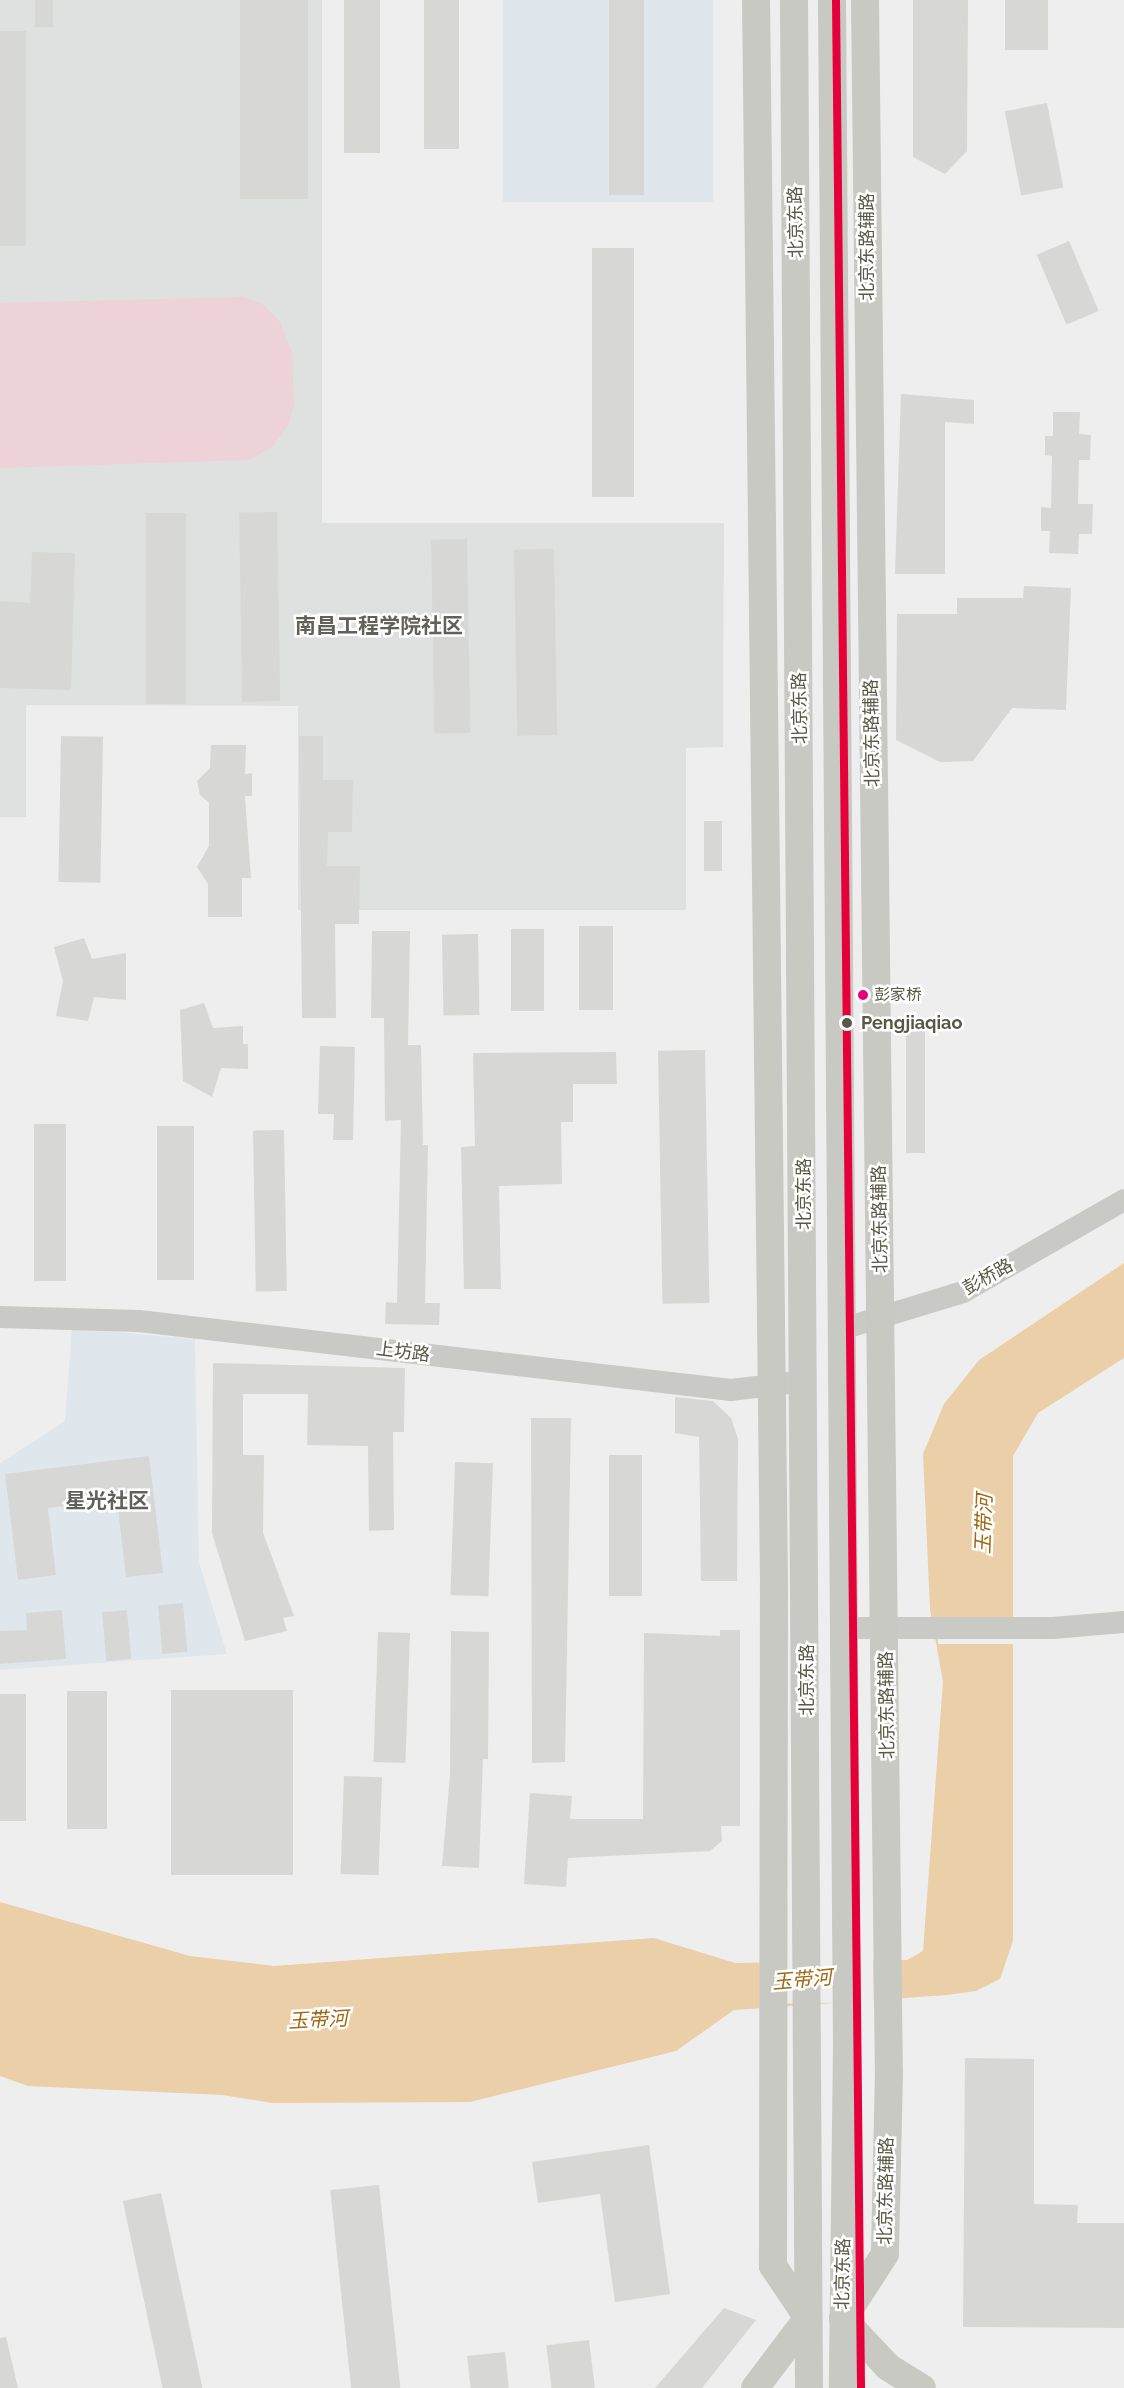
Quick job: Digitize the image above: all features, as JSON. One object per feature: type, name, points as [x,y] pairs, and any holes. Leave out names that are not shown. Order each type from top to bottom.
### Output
[{"type":"main road","points":[[755,2388],[808,2318],[773,2266],[770,2056],[772,1385],[756,0]]},
{"type":"main road","name":"北京东路","points":[[794,0],[805,1381],[809,2388]]},
{"type":"main road","name":"北京东路","points":[[832,0],[847,2044],[843,2388]]},
{"type":"main road","name":"北京东路辅路","points":[[843,2319],[885,2254],[891,1900],[865,0]]},
{"type":"main road","points":[[843,2319],[888,2367],[922,2388]]},
{"type":"street","name":"彭桥路","points":[[842,1329],[882,1321],[963,1292],[1124,1200]]},
{"type":"street","name":"上坊路","points":[[0,1317],[139,1321],[731,1390],[805,1381]]},
{"type":"street","points":[[844,1628],[886,1627],[935,1630],[1053,1628],[1124,1622]]},
{"type":"shaded area","points":[[0,0],[322,0],[322,523],[724,523],[723,747],[686,748],[686,910],[298,910],[298,706],[26,705],[26,817],[0,817]]},
{"type":"shaded area","points":[[503,0],[713,0],[713,202],[503,202]]},
{"type":"shaded area","points":[[244,297],[264,305],[280,322],[292,352],[294,406],[288,426],[272,447],[249,460],[0,468],[0,303]]},
{"type":"shaded area","points":[[72,1328],[195,1339],[199,1562],[227,1654],[0,1670],[0,1463],[65,1421]]},
{"type":"water","name":"玉带河","points":[[1124,1263],[1124,1358],[1038,1413],[1013,1456],[1013,1941],[1000,1979],[976,1991],[947,1995],[734,2010],[676,2051],[470,2102],[272,2103],[223,2095],[28,2086],[0,2076],[0,1902],[190,1956],[274,1966],[654,1938],[735,1963],[907,1960],[923,1951],[943,1682],[930,1609],[923,1454],[944,1404],[979,1360]]},
{"type":"pier","points":[[938,1617],[1016,1617],[1016,1644],[938,1644]]},
{"type":"pier","points":[[873,1958],[874,2002],[785,2004],[784,1960]]},
{"type":"building","points":[[35,0],[53,0],[53,27],[35,27]]},
{"type":"building","points":[[240,0],[308,0],[308,199],[240,199]]},
{"type":"building","points":[[344,0],[380,0],[380,153],[344,153]]},
{"type":"building","points":[[424,0],[459,0],[459,149],[424,149]]},
{"type":"building","points":[[609,0],[644,0],[644,195],[609,195]]},
{"type":"building","points":[[913,0],[968,0],[967,151],[945,174],[913,157]]},
{"type":"building","points":[[1005,0],[1048,0],[1048,50],[1005,50]]},
{"type":"building","points":[[0,31],[26,31],[26,246],[0,246]]},
{"type":"building","points":[[1047,103],[1063,187],[1021,196],[1005,111]]},
{"type":"building","points":[[1069,241],[1099,311],[1066,325],[1037,255]]},
{"type":"building","points":[[592,248],[634,248],[634,497],[592,497]]},
{"type":"building","points":[[901,394],[974,400],[974,424],[945,422],[945,574],[895,574]]},
{"type":"building","points":[[1053,412],[1080,412],[1079,434],[1091,435],[1090,460],[1079,460],[1078,504],[1093,504],[1092,534],[1079,534],[1078,554],[1049,553],[1050,531],[1041,531],[1041,507],[1051,508],[1052,456],[1045,455],[1045,436],[1053,436]]},
{"type":"building","points":[[277,512],[280,701],[242,702],[239,513]]},
{"type":"building","points":[[146,513],[186,513],[186,704],[146,704]]},
{"type":"building","points":[[467,539],[470,733],[434,734],[431,540]]},
{"type":"building","points":[[554,549],[557,735],[517,736],[514,550]]},
{"type":"building","points":[[32,552],[75,553],[71,690],[0,688],[0,601],[30,603]]},
{"type":"building","points":[[1024,586],[1071,588],[1066,710],[1012,708],[973,761],[940,762],[896,740],[897,614],[957,614],[957,598],[1023,598]]},
{"type":"building","points":[[61,736],[103,737],[100,883],[58,882]]},
{"type":"building","points":[[299,736],[323,736],[323,780],[353,780],[352,832],[328,832],[327,866],[360,866],[359,924],[335,924],[336,1018],[302,1018]]},
{"type":"building","points":[[211,745],[246,745],[245,774],[252,773],[252,796],[245,796],[251,878],[242,878],[242,917],[208,917],[208,884],[197,867],[209,846],[209,803],[200,795],[197,781],[210,768]]},
{"type":"building","points":[[704,821],[722,821],[722,871],[704,871]]},
{"type":"building","points":[[579,926],[613,926],[613,1010],[579,1010]]},
{"type":"building","points":[[511,929],[544,929],[544,1011],[511,1011]]},
{"type":"building","points":[[372,931],[410,931],[408,1045],[421,1045],[423,1145],[428,1145],[425,1303],[440,1303],[439,1325],[385,1324],[386,1302],[397,1303],[401,1120],[385,1121],[384,1018],[371,1018]]},
{"type":"building","points":[[478,934],[479,1015],[443,1016],[442,935]]},
{"type":"building","points":[[84,938],[92,959],[126,953],[126,1000],[94,997],[88,1021],[56,1016],[63,981],[54,947]]},
{"type":"building","points":[[204,1003],[213,1028],[243,1026],[243,1044],[248,1044],[248,1069],[221,1068],[212,1097],[183,1081],[180,1010]]},
{"type":"building","points":[[906,1028],[925,1028],[925,1153],[906,1153]]},
{"type":"building","points":[[320,1046],[355,1047],[353,1140],[333,1140],[334,1114],[318,1114]]},
{"type":"building","points":[[705,1050],[709,1303],[662,1304],[658,1051]]},
{"type":"building","points":[[616,1052],[617,1084],[573,1084],[573,1122],[561,1122],[562,1184],[499,1186],[501,1289],[464,1289],[461,1147],[475,1146],[473,1053]]},
{"type":"building","points":[[34,1124],[66,1124],[66,1281],[34,1281]]},
{"type":"building","points":[[157,1126],[194,1126],[194,1280],[157,1280]]},
{"type":"building","points":[[284,1130],[287,1291],[256,1292],[253,1131]]},
{"type":"building","points":[[213,1363],[405,1368],[404,1432],[393,1432],[394,1530],[369,1531],[368,1446],[307,1445],[308,1394],[243,1394],[243,1455],[264,1455],[263,1533],[294,1616],[283,1618],[287,1631],[245,1641],[212,1533]]},
{"type":"building","points":[[675,1397],[713,1401],[731,1418],[738,1439],[737,1581],[701,1581],[699,1437],[675,1433]]},
{"type":"building","points":[[531,1418],[571,1418],[565,1762],[532,1763]]},
{"type":"building","points":[[609,1455],[642,1455],[642,1596],[609,1596]]},
{"type":"building","points":[[149,1456],[163,1573],[126,1577],[117,1500],[48,1508],[56,1575],[18,1580],[5,1474]]},
{"type":"building","points":[[455,1462],[493,1463],[488,1596],[450,1595]]},
{"type":"building","points":[[183,1603],[187,1652],[162,1654],[158,1605]]},
{"type":"building","points":[[62,1610],[66,1659],[0,1664],[0,1631],[27,1630],[26,1613]]},
{"type":"building","points":[[127,1610],[131,1659],[106,1661],[102,1612]]},
{"type":"building","points":[[720,1630],[740,1630],[740,1826],[721,1826],[722,1841],[710,1851],[568,1858],[566,1887],[524,1884],[530,1793],[572,1796],[570,1819],[643,1819],[644,1633],[720,1636]]},
{"type":"building","points":[[451,1631],[489,1632],[488,1759],[483,1759],[479,1868],[442,1866],[450,1775]]},
{"type":"building","points":[[378,1632],[410,1633],[405,1763],[373,1762]]},
{"type":"building","points":[[171,1690],[293,1690],[293,1875],[171,1875]]},
{"type":"building","points":[[67,1691],[107,1691],[107,1829],[67,1829]]},
{"type":"building","points":[[0,1694],[26,1694],[26,1821],[0,1821]]},
{"type":"building","points":[[344,1776],[382,1777],[379,1875],[341,1874]]},
{"type":"building","points":[[965,2058],[1034,2059],[1034,2204],[1078,2205],[1077,2223],[1124,2223],[1124,2328],[963,2327]]},
{"type":"building","points":[[649,2145],[670,2294],[615,2302],[600,2194],[538,2203],[532,2162]]},
{"type":"building","points":[[379,2185],[400,2388],[351,2388],[330,2190]]},
{"type":"building","points":[[161,2193],[202,2388],[163,2388],[123,2201]]},
{"type":"building","points":[[724,2308],[756,2320],[702,2388],[655,2388]]},
{"type":"building","points":[[6,2337],[18,2388],[0,2388],[0,2338]]},
{"type":"building","points":[[589,2340],[595,2388],[552,2388],[546,2345]]},
{"type":"building","points":[[505,2352],[509,2388],[471,2388],[467,2356]]},
{"type":"transit line","points":[[836,0],[861,2388]]},
{"type":"place","name":"彭家桥","points":[[863,995]]},
{"type":"place","name":"Pengjiaqiao","points":[[847,1023]]},
{"type":"district","name":"南昌工程学院社区","points":[[379,626]]},
{"type":"district","name":"星光社区","points":[[107,1501]]}]
